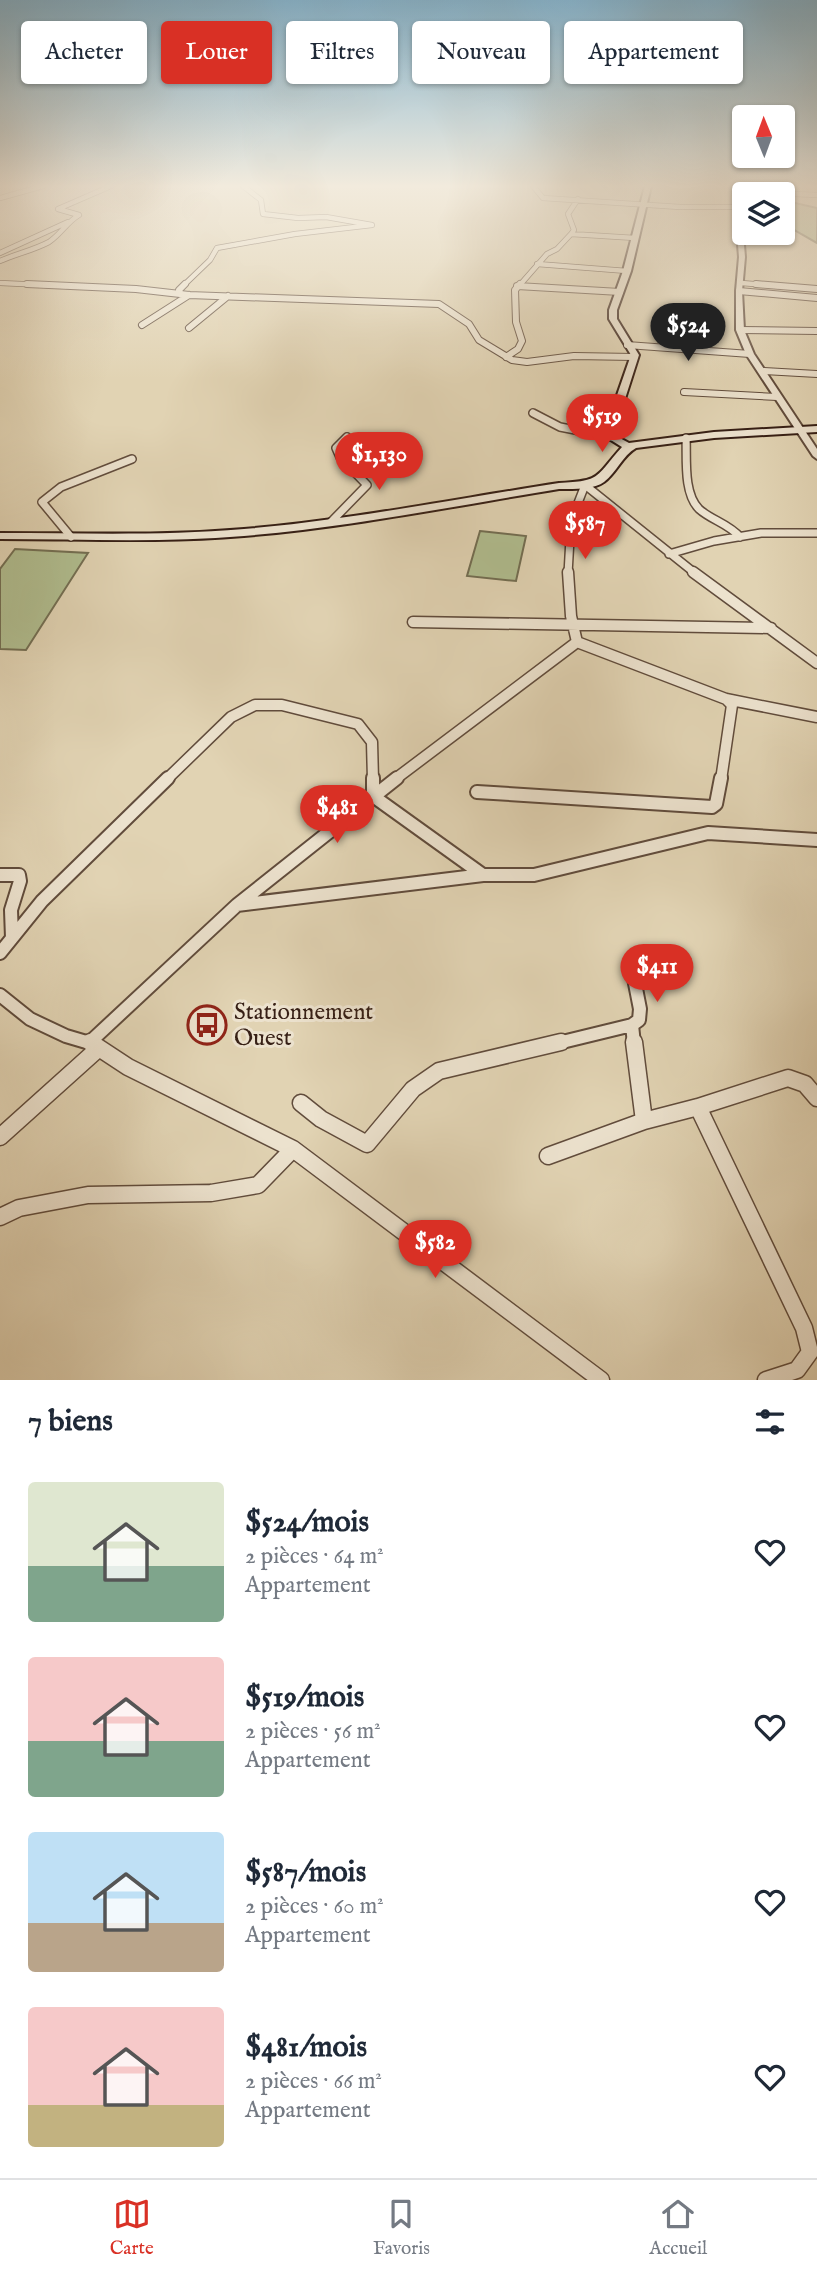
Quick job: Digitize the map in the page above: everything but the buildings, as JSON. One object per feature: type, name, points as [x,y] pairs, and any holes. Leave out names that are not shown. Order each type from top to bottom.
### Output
[{"type":"main road","points":[[632,250],[612,310],[613,319],[634,357],[612,424],[611,438],[629,447],[686,438],[817,429]]},
{"type":"main road","points":[[0,536],[232,533],[331,522],[534,490],[585,485],[600,480],[629,447]]},
{"type":"street","points":[[0,261],[28,250]]},
{"type":"street","points":[[180,293],[179,290],[210,260],[216,250]]},
{"type":"street","points":[[506,357],[518,349],[522,341],[516,322],[517,286],[552,250]]},
{"type":"street","points":[[741,250],[740,330],[750,354],[764,371],[817,456]]},
{"type":"street","points":[[0,254],[10,257]]},
{"type":"street","points":[[537,264],[626,271]]},
{"type":"street","points":[[0,283],[190,295],[439,304],[469,324],[479,340],[506,357],[527,362],[574,356],[634,357]]},
{"type":"street","points":[[517,286],[620,292]]},
{"type":"street","points":[[740,287],[817,289]]},
{"type":"street","points":[[740,287],[817,298]]},
{"type":"street","points":[[142,325],[190,295]]},
{"type":"street","points":[[189,328],[228,296]]},
{"type":"street","points":[[740,330],[817,331]]},
{"type":"street","points":[[627,345],[750,354]]},
{"type":"street","points":[[764,371],[817,374]]},
{"type":"street","points":[[684,392],[778,397]]},
{"type":"street","points":[[533,414],[545,422],[611,438]]},
{"type":"street","points":[[331,522],[367,485],[340,457],[336,448],[340,441],[347,437]]},
{"type":"street","points":[[686,438],[689,486],[694,503],[740,537]]},
{"type":"street","points":[[71,537],[42,502],[61,487],[114,469],[132,458]]},
{"type":"street","points":[[585,485],[669,554],[817,663]]},
{"type":"street","points":[[585,485],[584,495],[571,519],[571,626],[577,642],[726,699],[817,717]]},
{"type":"street","points":[[669,554],[714,541],[761,533],[817,533]]},
{"type":"street","points":[[413,622],[771,628]]},
{"type":"street","points":[[0,1137],[237,905],[373,796],[577,642]]},
{"type":"street","points":[[477,792],[712,807],[716,804],[729,745],[732,705],[726,699]]},
{"type":"street","points":[[0,953],[42,901],[232,717],[255,705],[282,705],[358,724],[372,741],[373,796]]},
{"type":"street","points":[[373,796],[483,875]]},
{"type":"street","points":[[237,905],[483,875],[534,875],[708,833],[817,839]]},
{"type":"street","points":[[0,875],[19,875],[11,910],[12,938]]},
{"type":"street","points":[[301,1102],[321,1119],[368,1144],[413,1089],[439,1071],[632,1025],[639,1020],[640,1009],[632,968]]},
{"type":"street","points":[[0,995],[30,1019],[66,1037],[94,1045],[128,1067],[293,1149],[397,1230],[533,1327],[601,1380]]},
{"type":"street","points":[[632,1025],[644,1121]]},
{"type":"street","points":[[548,1156],[644,1121],[788,1078],[800,1079],[817,1098]]},
{"type":"street","points":[[698,1107],[804,1328],[810,1352],[797,1370],[766,1380]]},
{"type":"street","points":[[0,1217],[19,1208],[88,1195],[211,1193],[258,1185],[293,1149]]},
{"type":"green space","points":[[480,531],[526,536],[516,581],[467,576]]},
{"type":"green space","points":[[15,549],[88,553],[26,650],[0,649],[0,569]]},
{"type":"place","name":"Stationnement Ouest","points":[[207,1025]]}]
